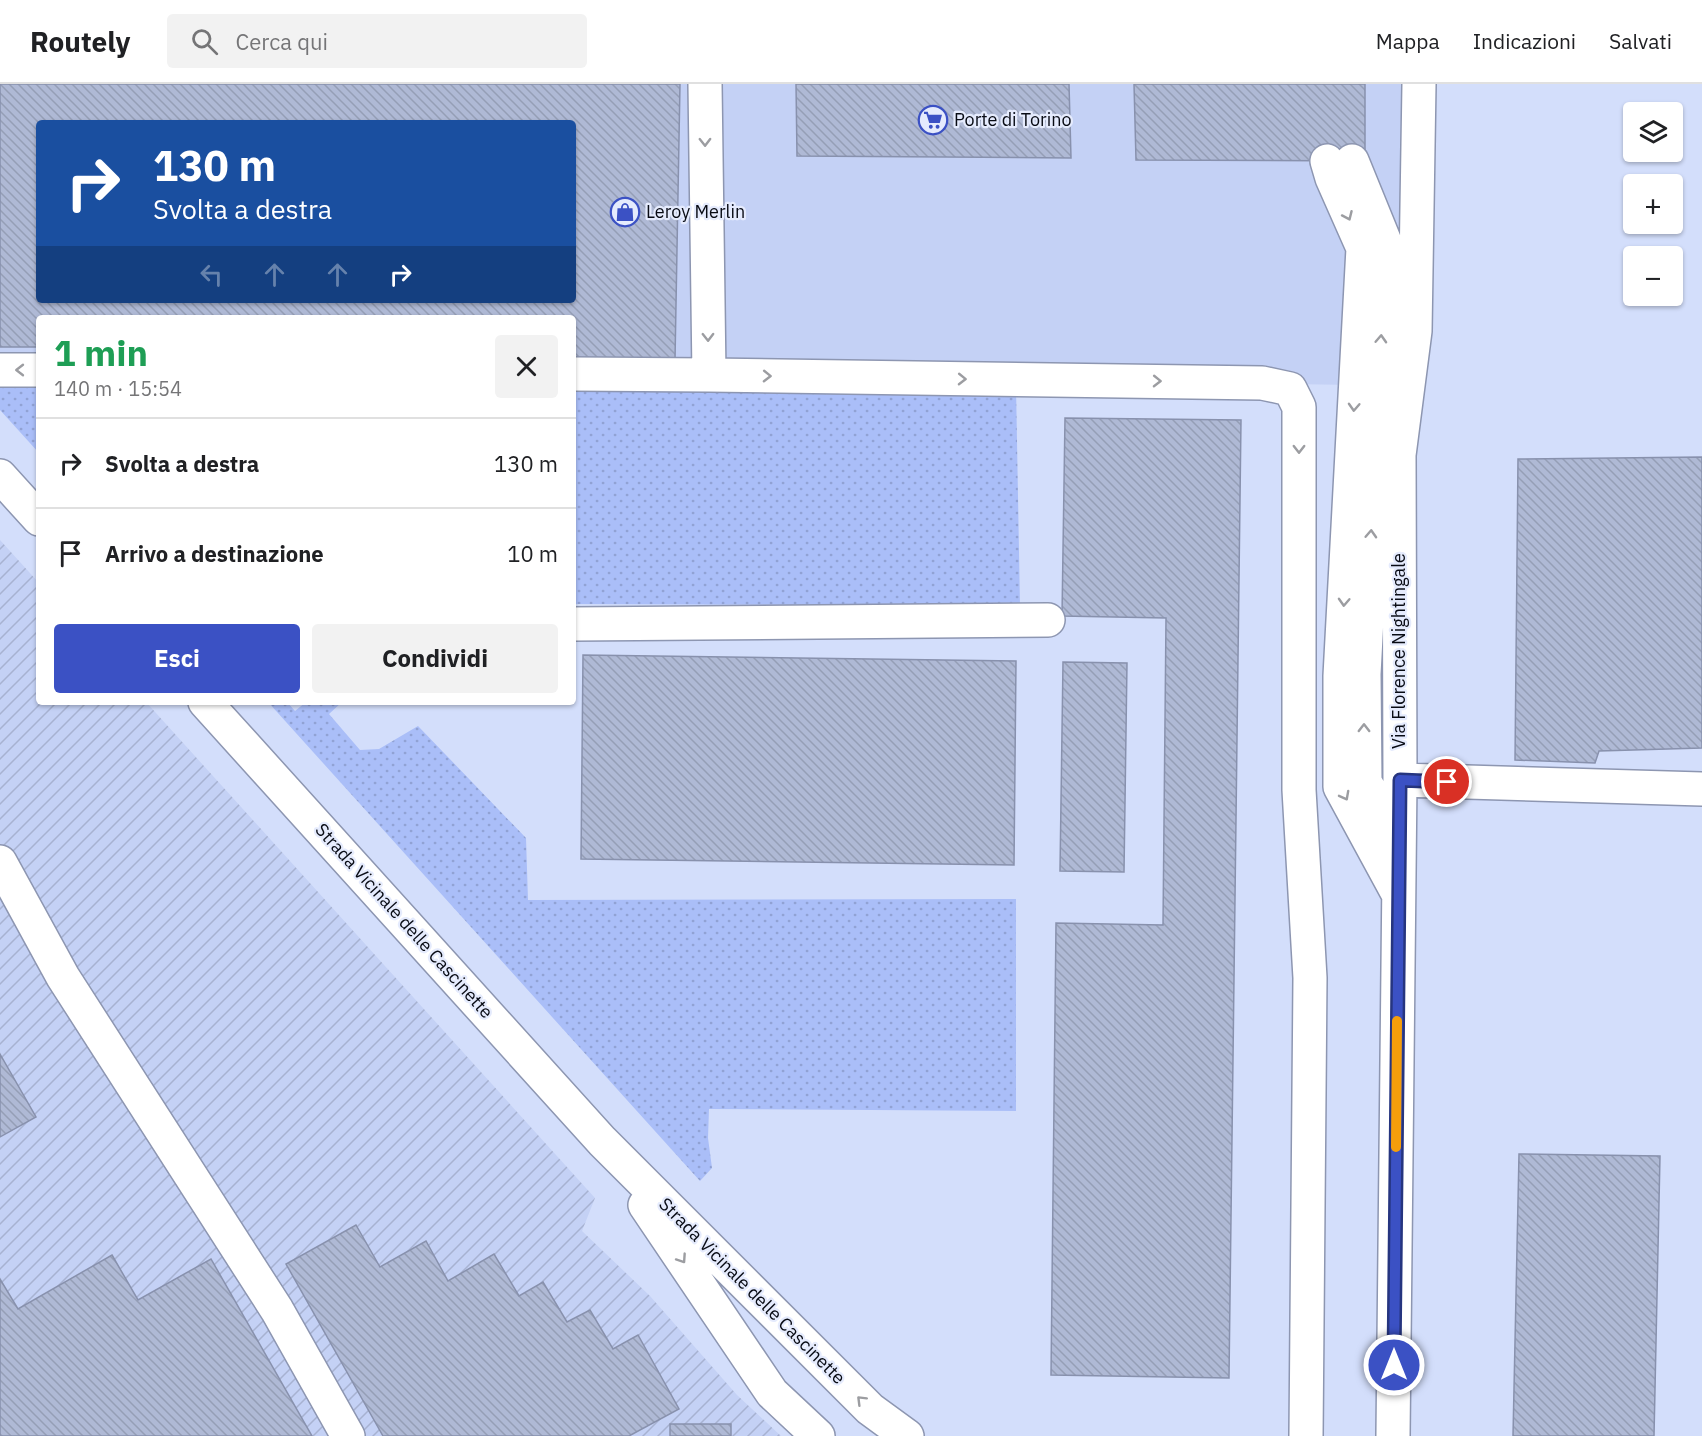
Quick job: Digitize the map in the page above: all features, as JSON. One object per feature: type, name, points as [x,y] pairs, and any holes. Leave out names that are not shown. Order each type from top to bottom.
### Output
[{"type":"street","points":[[705,84],[709,375]]},
{"type":"street","name":"Via Florence Nightingale","points":[[1393,1436],[1400,780],[1399,455],[1415,331],[1419,84]]},
{"type":"street","points":[[1398,894],[1340,787],[1340,676],[1363,248],[1332,178],[1340,161],[1387,247],[1364,674],[1365,782],[1399,841]]},
{"type":"street","points":[[0,370],[36,370]]},
{"type":"street","points":[[576,374],[1262,383],[1290,389],[1299,406],[1299,790],[1310,978],[1306,1436]]},
{"type":"street","points":[[0,476],[36,516]]},
{"type":"street","points":[[576,624],[1048,620]]},
{"type":"street","name":"Strada Vicinale delle Cascinette","points":[[208,705],[602,1141],[870,1409],[907,1436]]},
{"type":"street","points":[[1400,780],[1702,789]]},
{"type":"street","points":[[0,862],[63,977],[277,1310],[348,1436]]},
{"type":"street","name":"Strada Vicinale delle Cascinette","points":[[602,1141],[772,1393],[818,1436]]},
{"type":"shaded area","points":[[0,84],[1419,84],[1415,331],[1355,385],[709,375],[576,319],[576,315],[36,315],[36,370],[0,369]]},
{"type":"shaded area","points":[[0,375],[36,376],[36,450],[0,410]]},
{"type":"shaded area","points":[[576,381],[1016,386],[1020,606],[576,604]]},
{"type":"shaded area","points":[[0,540],[36,580],[36,705],[149,705],[595,1198],[582,1231],[650,1296],[737,1395],[781,1436],[0,1436]]},
{"type":"shaded area","points":[[271,705],[290,705],[295,711],[302,705],[339,705],[329,714],[360,750],[379,749],[418,726],[526,838],[528,900],[1016,899],[1016,1111],[709,1109],[708,1138],[712,1168],[700,1181]]},
{"type":"building","name":"Leroy Merlin","points":[[0,84],[680,84],[675,360],[576,358],[576,315],[36,315],[36,347],[0,347]]},
{"type":"building","name":"Porte di Torino","points":[[796,84],[1069,84],[1071,158],[797,156]]},
{"type":"building","points":[[1134,84],[1365,84],[1365,161],[1136,160]]},
{"type":"building","points":[[1065,418],[1241,420],[1229,1378],[1051,1375],[1056,923],[1163,925],[1166,618],[1062,616]]},
{"type":"building","points":[[1702,457],[1702,748],[1599,751],[1595,763],[1515,760],[1518,459]]},
{"type":"building","points":[[583,655],[1016,661],[1014,865],[581,859]]},
{"type":"building","points":[[1063,662],[1127,663],[1124,872],[1060,871]]},
{"type":"building","points":[[0,1054],[36,1117],[0,1137]]},
{"type":"building","points":[[1519,1154],[1660,1156],[1654,1436],[1513,1436]]},
{"type":"building","points":[[356,1225],[380,1267],[426,1241],[448,1281],[494,1254],[519,1296],[543,1282],[567,1322],[590,1310],[613,1349],[638,1335],[679,1409],[629,1436],[383,1436],[286,1264]]},
{"type":"building","points":[[112,1255],[138,1300],[211,1259],[312,1436],[0,1436],[0,1279],[18,1309]]},
{"type":"building","points":[[670,1424],[731,1424],[731,1436],[670,1436]]},
{"type":"slow traffic","points":[[1396,1147],[1397,1021]]},
{"type":"place","name":"Porte di Torino","points":[[933,120]]},
{"type":"place","name":"Leroy Merlin","points":[[625,212]]},
{"type":"route","points":[[1394,1365],[1400,780],[1447,782]]}]
